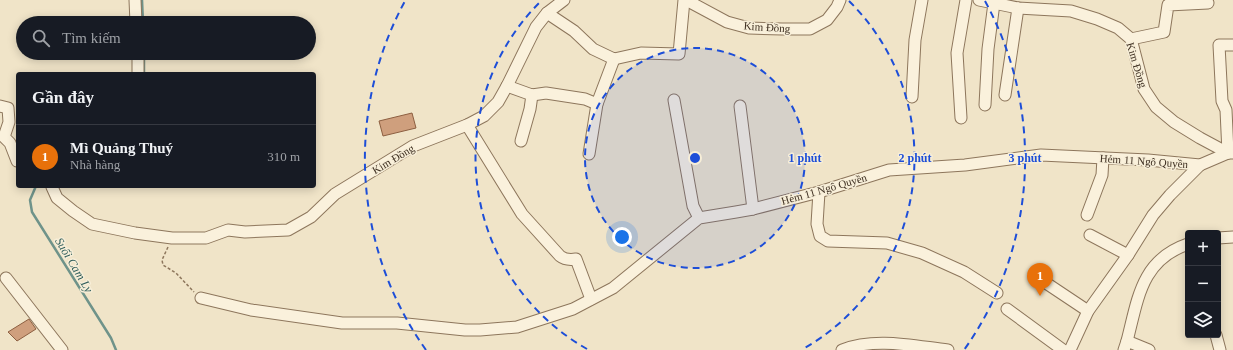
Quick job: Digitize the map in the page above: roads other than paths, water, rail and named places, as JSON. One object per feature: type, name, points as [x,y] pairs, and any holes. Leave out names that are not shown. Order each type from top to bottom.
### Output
[{"type":"street","points":[[135,0],[136,16]]},
{"type":"street","name":"Kim Đồng","points":[[52,188],[57,198],[92,224],[135,233],[172,238],[206,238],[228,230],[245,232],[288,230],[312,217],[335,194],[413,146],[467,125],[484,116],[498,102],[536,28],[547,13],[564,0]]},
{"type":"street","points":[[547,13],[574,31],[593,49],[614,59],[641,53],[679,54],[685,0]]},
{"type":"street","name":"Kim Đồng","points":[[685,0],[727,22],[749,28],[782,29],[810,29],[827,20],[837,7],[840,0]]},
{"type":"street","points":[[912,97],[914,40],[922,0]]},
{"type":"street","points":[[961,118],[957,53],[966,0]]},
{"type":"street","name":"Kim Đồng","points":[[979,0],[1018,8],[1071,11],[1097,19],[1118,28],[1131,39],[1144,89],[1156,107],[1174,122],[1200,138],[1231,153]]},
{"type":"street","points":[[1131,39],[1164,32],[1168,5],[1208,2]]},
{"type":"street","points":[[985,105],[988,49],[994,3]]},
{"type":"street","points":[[1005,95],[1018,8]]},
{"type":"street","points":[[1231,153],[1226,110],[1222,101],[1219,45],[1233,45]]},
{"type":"street","points":[[589,154],[597,104],[614,59]]},
{"type":"street","points":[[138,60],[138,72]]},
{"type":"street","points":[[507,86],[532,95],[546,93],[585,98],[597,104]]},
{"type":"street","points":[[521,140],[530,109],[532,95]]},
{"type":"street","points":[[674,100],[693,206],[699,218]]},
{"type":"street","points":[[0,106],[8,108],[9,122],[4,137],[10,143],[16,159]]},
{"type":"street","points":[[740,106],[752,208]]},
{"type":"street","points":[[467,125],[522,214],[563,259],[576,259],[591,299]]},
{"type":"street","name":"Hẻm 11 Ngô Quyền","points":[[1070,350],[1088,311],[1128,255],[1153,215],[1170,195],[1200,165],[1231,153]]},
{"type":"street","name":"Hẻm 11 Ngô Quyền","points":[[201,298],[251,310],[342,323],[397,323],[440,328],[480,330],[517,327],[573,309],[613,288],[699,218],[736,212],[819,192],[889,170],[965,165],[1041,155],[1148,160],[1200,165]]},
{"type":"street","points":[[1087,214],[1102,175],[1103,158]]},
{"type":"street","points":[[819,192],[817,224],[820,236],[828,241],[887,243],[922,252],[964,272],[997,293]]},
{"type":"street","points":[[1090,235],[1128,255]]},
{"type":"street","points":[[1221,238],[1233,237]]},
{"type":"street","points":[[1148,350],[1125,346],[1144,281],[1152,268],[1165,256],[1185,245]]},
{"type":"street","points":[[6,278],[62,350]]},
{"type":"street","points":[[1043,281],[1088,311]]},
{"type":"street","points":[[1007,309],[1063,350]]},
{"type":"street","points":[[1217,338],[1220,350]]},
{"type":"street","points":[[842,350],[853,346],[878,343],[948,350]]},
{"type":"waterway","name":"Suối Cam Ly","points":[[142,0],[143,16]]},
{"type":"waterway","name":"Suối Cam Ly","points":[[144,60],[144,72]]},
{"type":"waterway","name":"Suối Cam Ly","points":[[35,188],[30,200],[32,212],[111,338],[116,350]]},
{"type":"place","name":"Mì Quảng Thuý","points":[[1040,296]]}]
